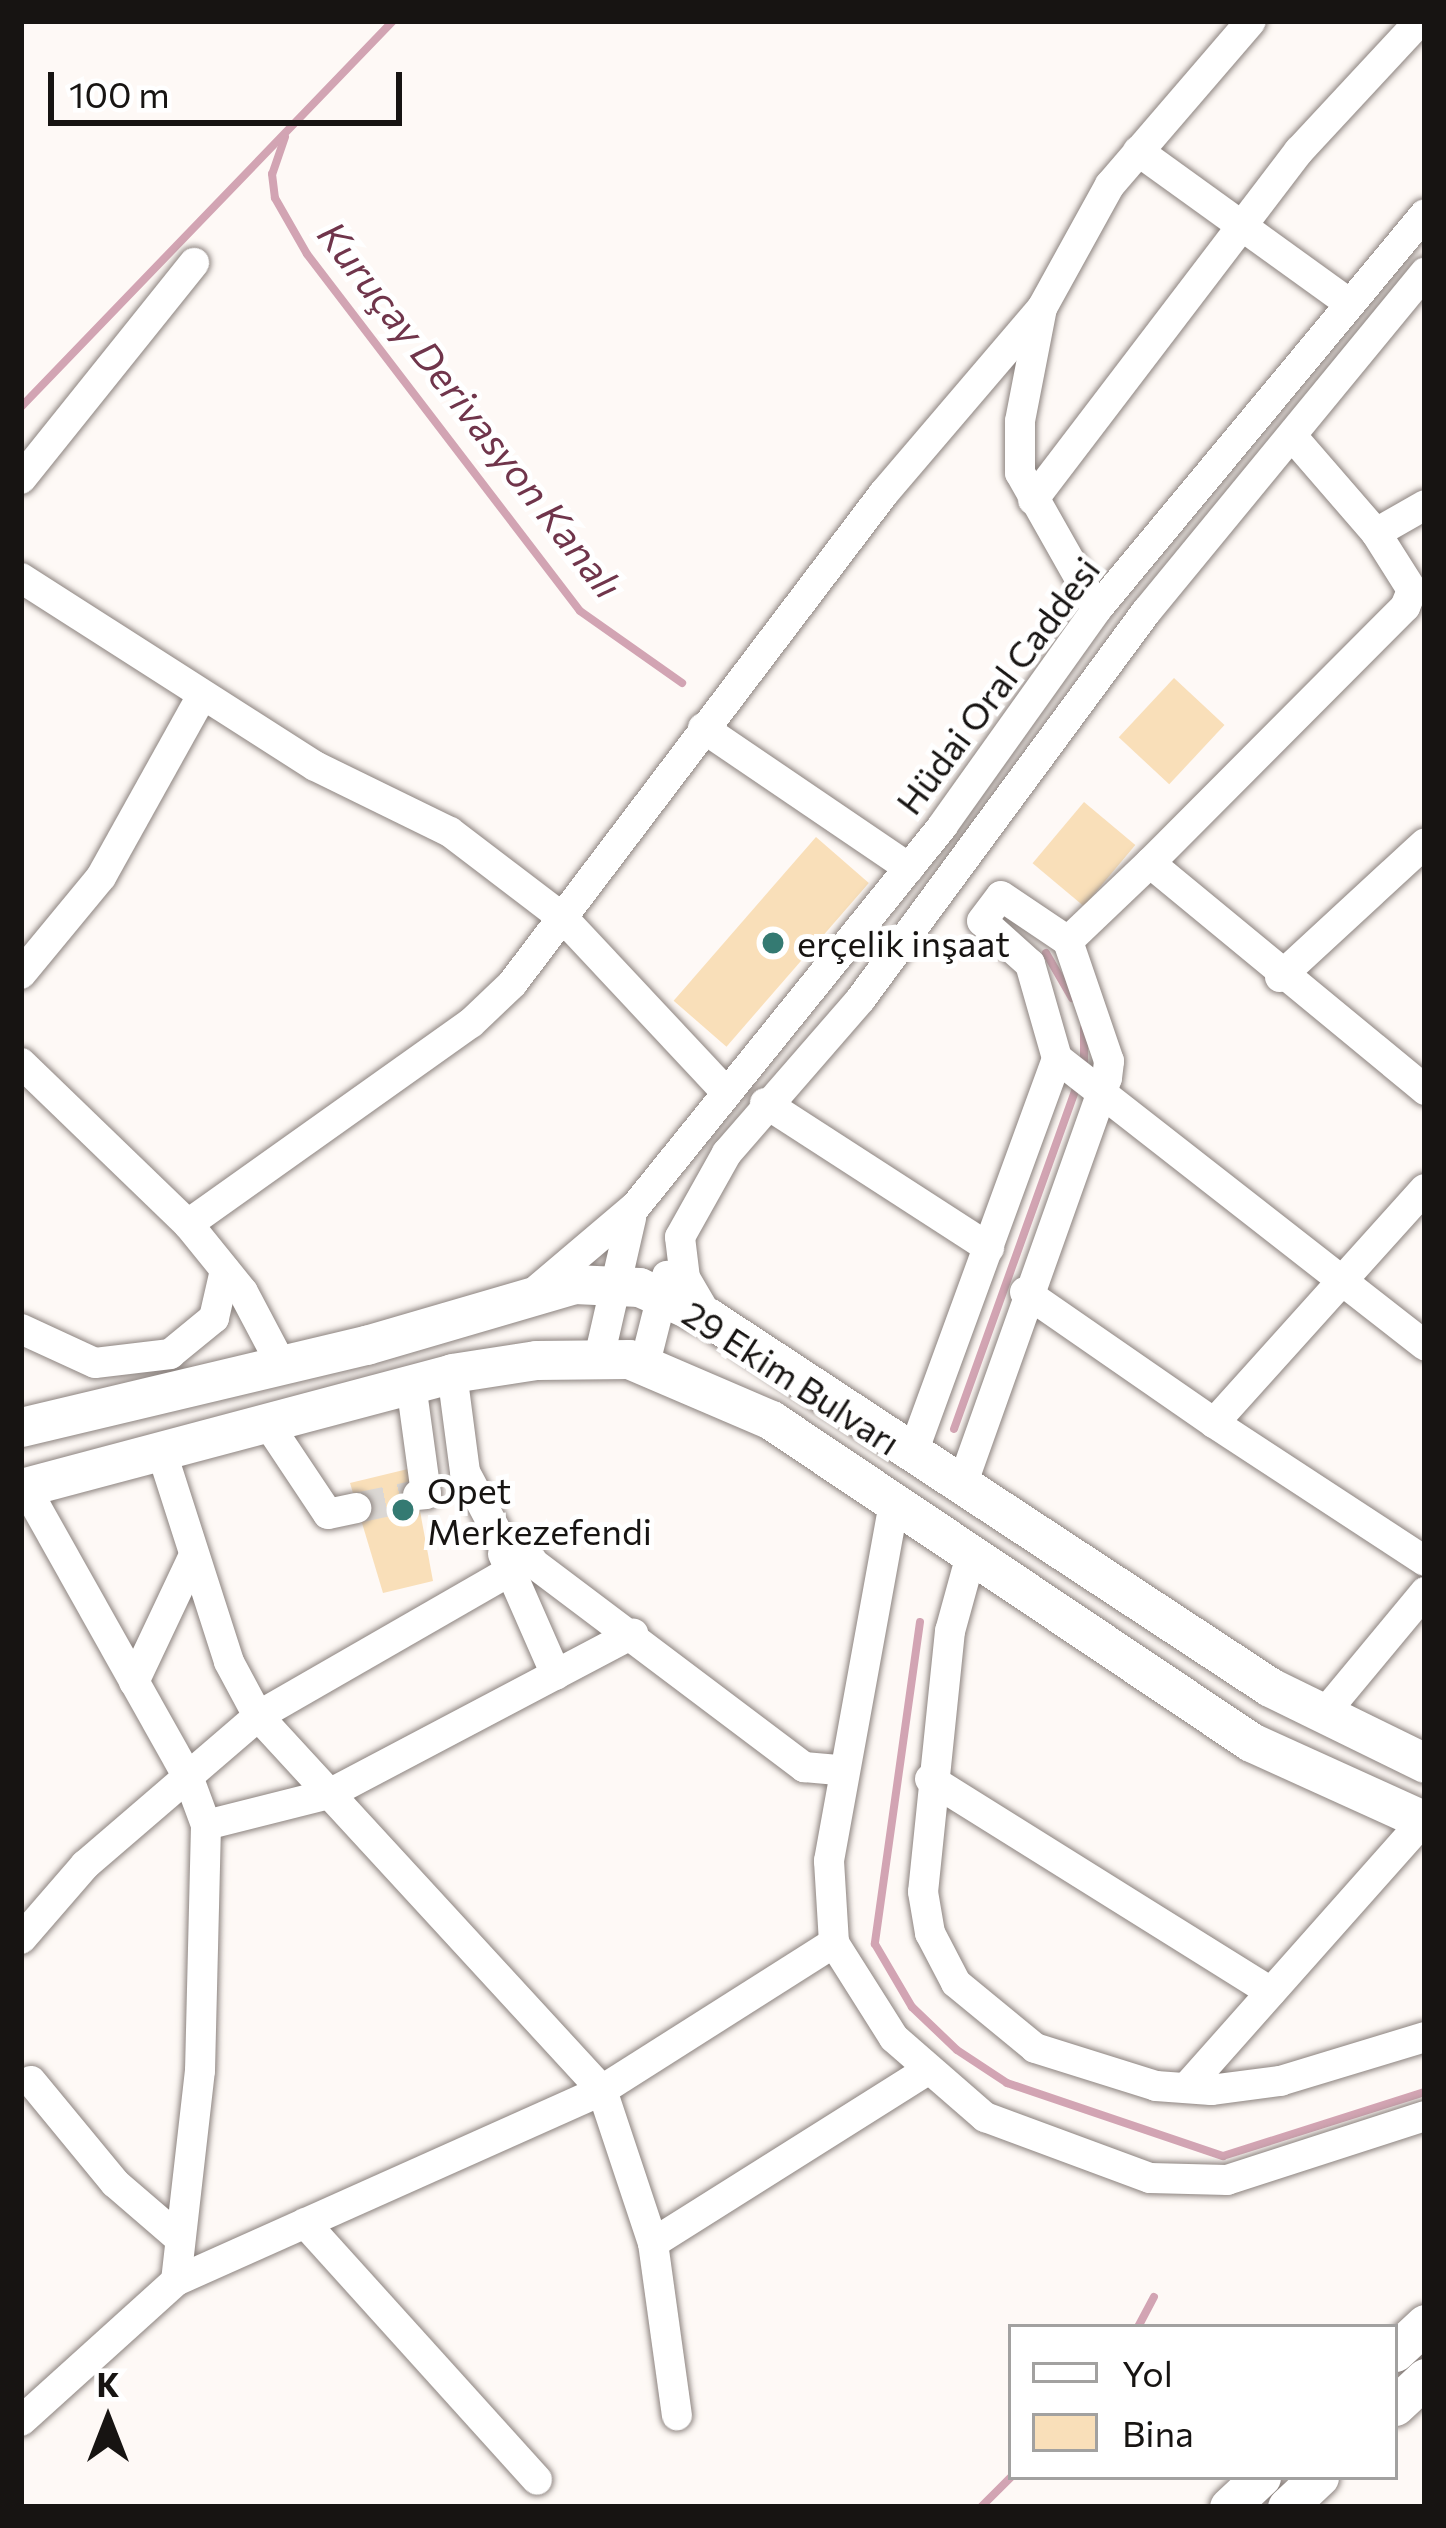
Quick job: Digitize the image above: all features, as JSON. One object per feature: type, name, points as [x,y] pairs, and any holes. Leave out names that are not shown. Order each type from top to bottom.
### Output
[{"type":"main road","name":"29 Ekim Bulvarı","points":[[21,1426],[282,1366],[528,1296],[612,1283],[661,1295],[709,1318],[912,1455],[1322,1715],[1425,1763]]},
{"type":"main road","name":"29 Ekim Bulvarı","points":[[23,1488],[452,1372],[598,1358],[645,1363],[771,1420],[1251,1742],[1424,1821]]},
{"type":"main road","points":[[1398,2349],[1425,2324]]},
{"type":"main road","points":[[1229,2507],[1258,2480]]},
{"type":"main road","points":[[1287,2507],[1316,2480]]},
{"type":"street","points":[[188,1224],[471,1023],[564,920],[703,728],[884,494],[1042,308],[1110,185],[1251,21]]},
{"type":"street","points":[[1033,500],[1241,224],[1420,21]]},
{"type":"street","points":[[1138,152],[1349,303]]},
{"type":"street","name":"Hüdai Oral Caddesi","points":[[636,1207],[724,1090],[909,868],[1097,609],[1425,214]]},
{"type":"street","points":[[21,479],[194,263]]},
{"type":"street","name":"Hüdai Oral Caddesi","points":[[645,1363],[661,1295],[684,1229],[765,1103],[860,1000],[1133,630],[1425,272]]},
{"type":"street","points":[[1042,308],[1020,421],[1020,472],[1097,609]]},
{"type":"street","points":[[1068,941],[1419,595],[1376,533],[1292,436]]},
{"type":"street","points":[[1376,533],[1425,505]]},
{"type":"street","points":[[21,578],[201,697],[449,832],[564,920],[724,1090]]},
{"type":"street","points":[[21,974],[101,877],[201,697]]},
{"type":"street","points":[[703,728],[909,868]]},
{"type":"street","points":[[1280,977],[1421,854]]},
{"type":"street","points":[[1150,863],[1280,977],[1425,1090]]},
{"type":"street","points":[[962,1485],[1025,1292],[1099,1088],[1109,1061],[1068,941],[1001,896],[982,921],[1030,964],[1062,1062],[1099,1088],[1425,1345]]},
{"type":"street","points":[[912,1455],[1062,1062]]},
{"type":"street","points":[[21,1064],[188,1224],[225,1270],[282,1366]]},
{"type":"street","points":[[765,1103],[989,1249]]},
{"type":"street","points":[[1214,1423],[1337,1277],[1425,1189]]},
{"type":"street","points":[[598,1358],[612,1283],[636,1207]]},
{"type":"street","points":[[528,1296],[636,1207]]},
{"type":"street","points":[[684,1229],[685,1278],[709,1318]]},
{"type":"street","points":[[21,1329],[95,1363],[170,1354],[214,1318],[225,1270]]},
{"type":"street","points":[[1025,1292],[1425,1561]]},
{"type":"street","points":[[452,1372],[465,1472],[519,1566],[556,1675]]},
{"type":"street","points":[[411,1384],[425,1493],[418,1495]]},
{"type":"street","points":[[268,1424],[328,1514],[356,1508]]},
{"type":"street","points":[[162,1454],[229,1662],[258,1716],[602,2090],[653,2243],[677,2415]]},
{"type":"street","points":[[23,1488],[189,1779],[206,1825],[200,2071],[176,2281]]},
{"type":"street","points":[[894,1503],[841,1770],[829,1861],[833,1943],[894,2038],[926,2071],[985,2117],[1150,2177],[1227,2180],[1425,2116]]},
{"type":"street","points":[[134,1682],[194,1555]]},
{"type":"street","points":[[971,1555],[950,1631],[930,1779],[923,1892],[930,1933],[956,1983],[1035,2048],[1112,2076],[1186,2088],[1280,2081],[1425,2037]]},
{"type":"street","points":[[519,1566],[633,1634],[804,1767],[841,1770]]},
{"type":"street","points":[[21,1939],[85,1865],[258,1716],[519,1566]]},
{"type":"street","points":[[1322,1715],[1425,1592]]},
{"type":"street","points":[[206,1825],[329,1793],[633,1634]]},
{"type":"street","points":[[930,1779],[1271,1992]]},
{"type":"street","points":[[1186,2088],[1424,1821]]},
{"type":"street","points":[[21,2421],[176,2281],[602,2090],[833,1943]]},
{"type":"street","points":[[653,2243],[926,2071]]},
{"type":"street","points":[[31,2080],[116,2182],[180,2239]]},
{"type":"street","points":[[305,2223],[537,2480]]},
{"type":"building","points":[[1174,678],[1224,725],[1169,784],[1119,737]]},
{"type":"building","points":[[1084,802],[1135,845],[1084,906],[1033,863]]},
{"type":"building","name":"erçelik inşaat","points":[[816,837],[869,883],[726,1047],[674,1001]]},
{"type":"building","points":[[412,1468],[433,1581],[383,1593],[350,1483]]},
{"type":"waterway","points":[[21,407],[393,21]]},
{"type":"waterway","name":"Kuruçay Derivasyon Kanalı","points":[[285,137],[272,174],[275,198],[307,254],[580,611],[682,683]]},
{"type":"waterway","name":"Kuruçay Derivasyon Kanalı","points":[[1046,953],[1072,998]]},
{"type":"waterway","name":"Kuruçay Derivasyon Kanalı","points":[[1084,1028],[1084,1066]]},
{"type":"waterway","name":"Kuruçay Derivasyon Kanalı","points":[[954,1429],[1077,1086]]},
{"type":"waterway","name":"Kuruçay Derivasyon Kanalı","points":[[920,1622],[875,1944],[912,2007],[957,2050],[1007,2083],[1223,2156],[1425,2092]]},
{"type":"waterway","points":[[1140,2324],[1154,2297]]},
{"type":"waterway","points":[[981,2507],[1008,2480]]},
{"type":"tunnel","points":[[356,1508],[418,1495]]},
{"type":"place","name":"erçelik inşaat","points":[[773,943]]},
{"type":"place","name":"Opet Merkezefendi","points":[[403,1510]]}]
